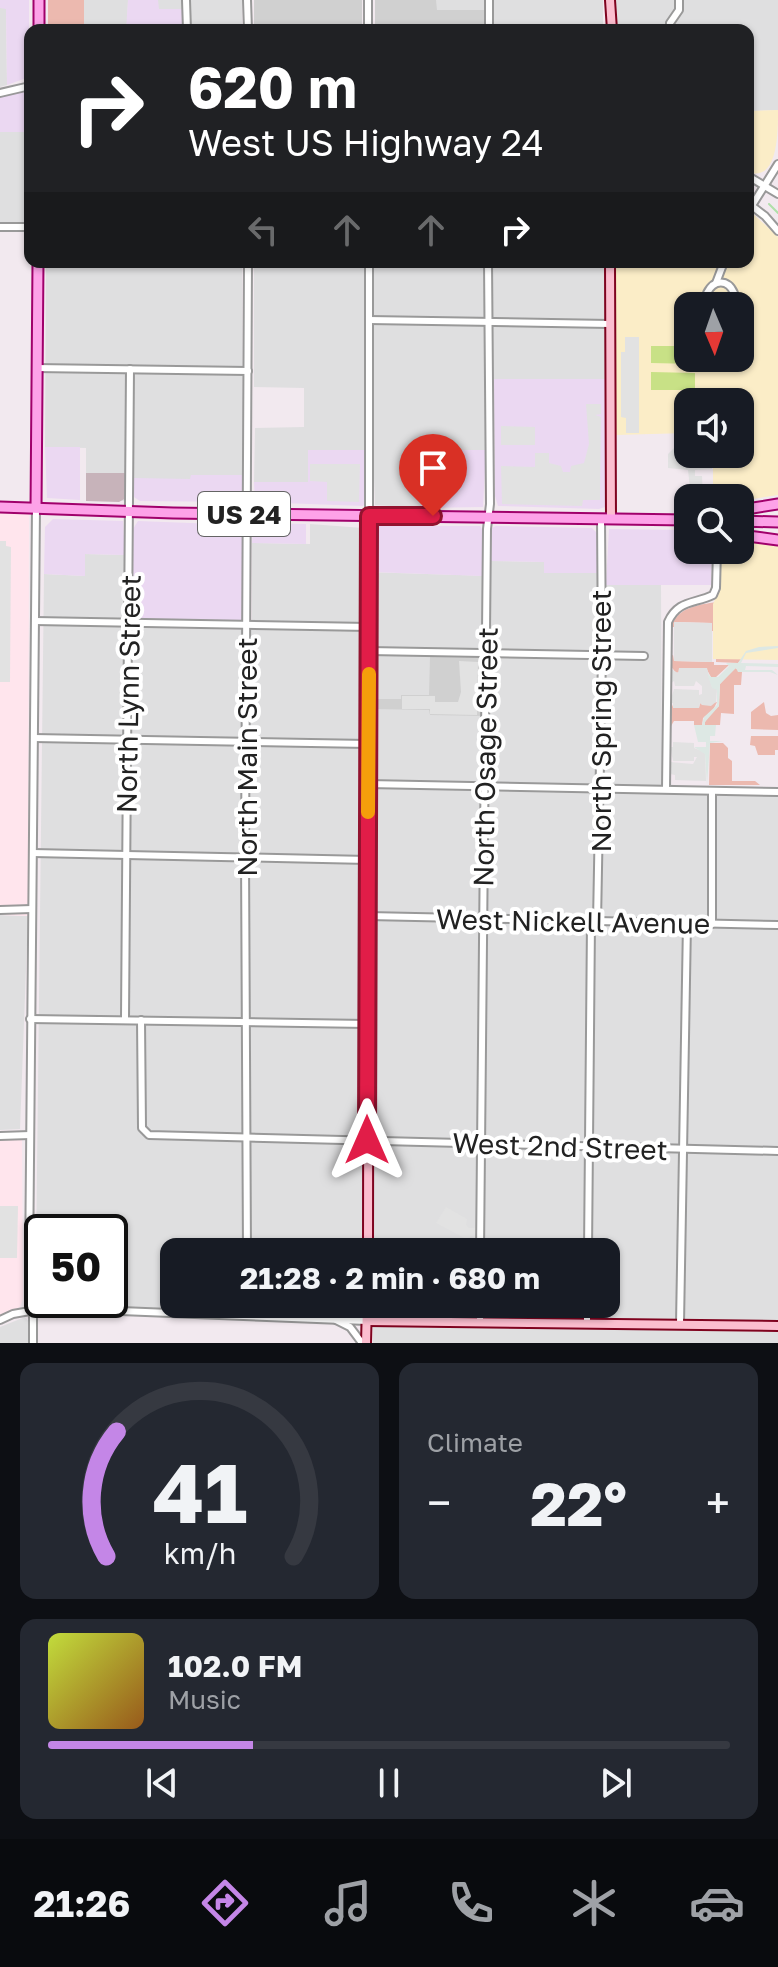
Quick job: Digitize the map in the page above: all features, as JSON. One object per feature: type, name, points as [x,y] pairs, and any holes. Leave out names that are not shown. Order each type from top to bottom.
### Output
[{"type":"main road","points":[[39,0],[39,24]]},
{"type":"main road","points":[[610,0],[611,24]]},
{"type":"main road","points":[[36,508],[38,268]]},
{"type":"main road","name":"North Spring Street","points":[[606,519],[610,268]]},
{"type":"main road","points":[[754,508],[778,504]]},
{"type":"main road","name":"US 24","points":[[0,507],[129,512],[674,520]]},
{"type":"main road","points":[[368,1238],[369,516]]},
{"type":"main road","points":[[754,521],[778,522]]},
{"type":"main road","points":[[754,537],[778,540]]},
{"type":"main road","points":[[364,1343],[367,1321],[778,1326]]},
{"type":"street","points":[[186,0],[187,24]]},
{"type":"street","points":[[247,0],[248,24]]},
{"type":"street","points":[[368,0],[368,24]]},
{"type":"street","points":[[489,0],[489,24]]},
{"type":"street","points":[[670,23],[679,10],[679,0]]},
{"type":"street","points":[[0,93],[24,87]]},
{"type":"street","points":[[754,200],[778,164]]},
{"type":"street","points":[[754,179],[778,194]]},
{"type":"street","points":[[754,211],[778,231]]},
{"type":"street","points":[[0,227],[24,227]]},
{"type":"street","name":"North Main Street","points":[[247,1238],[248,268]]},
{"type":"street","points":[[369,268],[369,516]]},
{"type":"street","name":"North Osage Street","points":[[480,1238],[488,268]]},
{"type":"street","points":[[708,292],[716,283],[722,268]]},
{"type":"street","points":[[716,283],[725,283],[733,292]]},
{"type":"street","points":[[369,320],[610,324]]},
{"type":"street","points":[[36,368],[248,371]]},
{"type":"street","name":"North Lynn Street","points":[[125,1019],[130,369]]},
{"type":"street","points":[[29,1214],[36,508]]},
{"type":"street","name":"North Spring Street","points":[[588,1238],[606,519]]},
{"type":"street","points":[[666,789],[668,622],[681,604],[713,595],[717,564]]},
{"type":"street","points":[[35,621],[369,627]]},
{"type":"street","points":[[369,651],[644,656]]},
{"type":"street","points":[[34,738],[368,744]]},
{"type":"street","points":[[368,784],[778,792]]},
{"type":"street","points":[[712,791],[712,924]]},
{"type":"street","points":[[33,853],[368,860]]},
{"type":"street","points":[[0,910],[32,909]]},
{"type":"street","name":"West Nickell Avenue","points":[[368,916],[778,925]]},
{"type":"street","points":[[680,1324],[687,923]]},
{"type":"street","points":[[30,1019],[367,1024]]},
{"type":"street","name":"West 2nd Street","points":[[141,1020],[142,1128],[149,1135],[778,1151]]},
{"type":"street","points":[[0,1136],[30,1135]]},
{"type":"street","points":[[0,1320],[24,1312]]},
{"type":"street","points":[[128,1312],[160,1313]]},
{"type":"street","points":[[33,1318],[33,1343]]},
{"type":"street","points":[[332,1318],[367,1321]]},
{"type":"street","points":[[332,1318],[350,1327],[364,1343]]},
{"type":"street","points":[[587,1318],[587,1323]]},
{"type":"shaded area","points":[[0,0],[29,0],[29,24],[24,24],[24,79],[7,85],[6,9],[0,8]]},
{"type":"shaded area","points":[[48,0],[84,0],[84,24],[48,24]]},
{"type":"shaded area","points":[[84,0],[128,0],[127,24],[84,24]]},
{"type":"shaded area","points":[[128,0],[158,0],[159,9],[190,9],[190,24],[126,24]]},
{"type":"shaded area","points":[[158,0],[242,0],[242,24],[190,24],[190,9],[158,9]]},
{"type":"shaded area","points":[[254,0],[362,0],[362,24],[254,24]]},
{"type":"shaded area","points":[[375,0],[436,0],[437,10],[485,10],[485,24],[375,24]]},
{"type":"shaded area","points":[[436,0],[603,0],[603,24],[494,24],[494,11],[436,10]]},
{"type":"shaded area","points":[[616,0],[778,0],[778,110],[754,111],[754,24],[617,24]]},
{"type":"shaded area","points":[[0,8],[6,8],[7,85],[0,87]]},
{"type":"shaded area","points":[[24,90],[24,132],[0,132],[0,95]]},
{"type":"shaded area","points":[[778,110],[771,163],[758,173],[754,173],[754,111]]},
{"type":"shaded area","points":[[0,132],[24,132],[24,223],[0,224]]},
{"type":"shaded area","points":[[754,215],[778,237],[778,495],[754,499],[754,484],[713,484],[713,468],[754,468],[754,388],[674,388],[674,433],[616,435],[616,268],[754,268]]},
{"type":"shaded area","points":[[46,268],[242,268],[243,475],[126,479],[124,501],[86,501],[86,448],[45,447]]},
{"type":"shaded area","points":[[254,268],[605,268],[605,379],[485,379],[486,450],[432,450],[432,469],[421,469],[421,508],[375,505],[373,452],[366,450],[309,450],[308,482],[254,482],[255,428],[304,427],[304,388],[254,387]]},
{"type":"shaded area","points":[[625,337],[639,337],[639,433],[626,433],[626,418],[621,417],[621,352],[625,352]]},
{"type":"shaded area","points":[[494,379],[605,379],[605,507],[498,506],[495,496]]},
{"type":"shaded area","points":[[586,404],[601,404],[601,414],[595,415],[601,417],[600,500],[583,500],[582,506],[502,504],[501,466],[535,467],[535,453],[549,453],[549,463],[561,466],[563,472],[570,472],[571,466],[584,463],[589,444]]},
{"type":"shaded area","points":[[501,426],[535,427],[535,445],[501,445]]},
{"type":"shaded area","points":[[45,447],[80,447],[80,500],[47,498]]},
{"type":"shaded area","points":[[674,448],[674,468],[712,469],[695,470],[695,476],[702,476],[702,484],[690,484],[688,470],[668,468],[668,454]]},
{"type":"shaded area","points":[[308,450],[366,450],[363,506],[255,502],[254,482],[308,482]]},
{"type":"shaded area","points":[[432,450],[486,450],[483,507],[421,508],[421,469],[432,468]]},
{"type":"shaded area","points":[[310,464],[360,464],[359,502],[327,501],[327,482],[310,481]]},
{"type":"shaded area","points":[[86,473],[127,473],[126,498],[119,502],[86,501]]},
{"type":"shaded area","points":[[191,475],[243,475],[242,502],[140,501],[134,497],[134,478],[190,479]]},
{"type":"shaded area","points":[[0,513],[29,514],[28,916],[0,915]]},
{"type":"shaded area","points":[[53,519],[123,521],[125,555],[85,554],[85,576],[44,574],[45,527]]},
{"type":"shaded area","points":[[138,521],[242,525],[243,622],[133,618],[133,529]]},
{"type":"shaded area","points":[[258,523],[306,524],[306,544],[252,543],[253,530]]},
{"type":"shaded area","points":[[310,524],[363,528],[365,572],[490,576],[491,561],[544,562],[545,573],[597,573],[597,585],[661,585],[662,792],[778,794],[778,1322],[464,1318],[620,1318],[620,1238],[160,1238],[160,1308],[128,1308],[128,1214],[36,1214],[44,574],[85,576],[85,554],[125,555],[125,627],[252,630],[252,543],[310,544]]},
{"type":"shaded area","points":[[377,526],[480,526],[482,576],[373,572],[373,534]]},
{"type":"shaded area","points":[[496,526],[592,528],[597,533],[597,573],[544,573],[544,562],[491,561],[491,532]]},
{"type":"shaded area","points":[[609,529],[674,530],[674,564],[712,564],[711,585],[606,585]]},
{"type":"shaded area","points":[[0,541],[6,541],[6,546],[11,547],[10,682],[0,682]]},
{"type":"shaded area","points":[[754,541],[778,546],[778,660],[713,659],[713,604],[718,592],[719,564],[754,564]]},
{"type":"shaded area","points":[[717,602],[749,649],[738,663],[716,662],[718,631],[712,631],[712,623],[675,622],[671,627],[678,615],[684,611]]},
{"type":"shaded area","points":[[674,622],[712,623],[712,662],[674,661]]},
{"type":"shaded area","points":[[778,646],[746,653],[741,663],[778,664],[778,667],[746,666],[745,670],[772,670],[778,675],[738,672],[736,668],[720,684],[719,706],[705,725],[716,725],[715,736],[710,736],[710,741],[723,741],[710,743],[707,785],[705,754],[694,747],[706,747],[706,742],[698,742],[694,725],[702,725],[704,717],[717,705],[717,690],[712,688],[707,673],[718,677],[729,666],[726,663],[738,663],[746,651]]},
{"type":"shaded area","points":[[673,655],[674,661],[729,665],[716,677],[711,677],[706,668],[679,668],[676,673],[670,665],[670,656]]},
{"type":"shaded area","points":[[430,657],[480,658],[482,716],[430,715],[429,710],[373,709],[373,699],[429,695]]},
{"type":"shaded area","points":[[459,661],[478,662],[477,715],[430,714],[430,709],[402,709],[402,696],[435,696],[435,702],[458,702],[461,692]]},
{"type":"shaded area","points":[[679,668],[707,668],[712,687],[717,689],[716,702],[711,706],[700,703],[699,708],[673,708],[673,703],[670,703],[674,689],[699,690],[699,695],[702,694],[702,686],[696,681],[694,686],[675,686],[674,681],[671,683],[671,669],[678,673]]},
{"type":"shaded area","points":[[735,668],[742,672],[741,685],[734,685],[734,714],[721,713],[720,725],[704,725],[707,717],[719,706],[720,684]]},
{"type":"shaded area","points":[[671,702],[673,707],[699,708],[700,703],[717,702],[703,718],[702,725],[694,725],[694,721],[674,721],[671,726]]},
{"type":"shaded area","points":[[764,702],[766,713],[778,715],[778,730],[751,729],[751,712]]},
{"type":"shaded area","points":[[751,736],[778,736],[775,755],[758,755],[755,746],[750,745]]},
{"type":"shaded area","points":[[673,742],[694,743],[694,748],[705,752],[706,781],[675,780],[675,775],[670,774],[670,762],[693,764],[697,757],[694,761],[673,761],[670,747],[673,747]]},
{"type":"shaded area","points":[[710,743],[723,743],[728,748],[728,758],[732,761],[732,781],[755,781],[760,785],[709,785]]},
{"type":"shaded area","points":[[0,915],[28,916],[20,1129],[0,1130]]},
{"type":"shaded area","points":[[22,1138],[23,1299],[20,1307],[0,1318],[0,1140]]},
{"type":"shaded area","points":[[0,1206],[18,1206],[17,1258],[0,1258]]},
{"type":"shaded area","points":[[446,1207],[467,1219],[469,1228],[479,1223],[478,1238],[464,1238],[436,1223]]},
{"type":"shaded area","points":[[26,1318],[30,1323],[29,1343],[0,1343],[0,1327]]},
{"type":"shaded area","points":[[373,1326],[778,1332],[778,1343],[373,1343]]},
{"type":"green space","points":[[651,346],[674,346],[674,364],[651,363]]},
{"type":"green space","points":[[651,372],[695,373],[695,388],[651,390]]},
{"type":"waterway","points":[[769,204],[778,213]]},
{"type":"slow traffic","points":[[368,812],[369,674]]},
{"type":"route","points":[[367,1140],[369,516],[433,516]]}]
